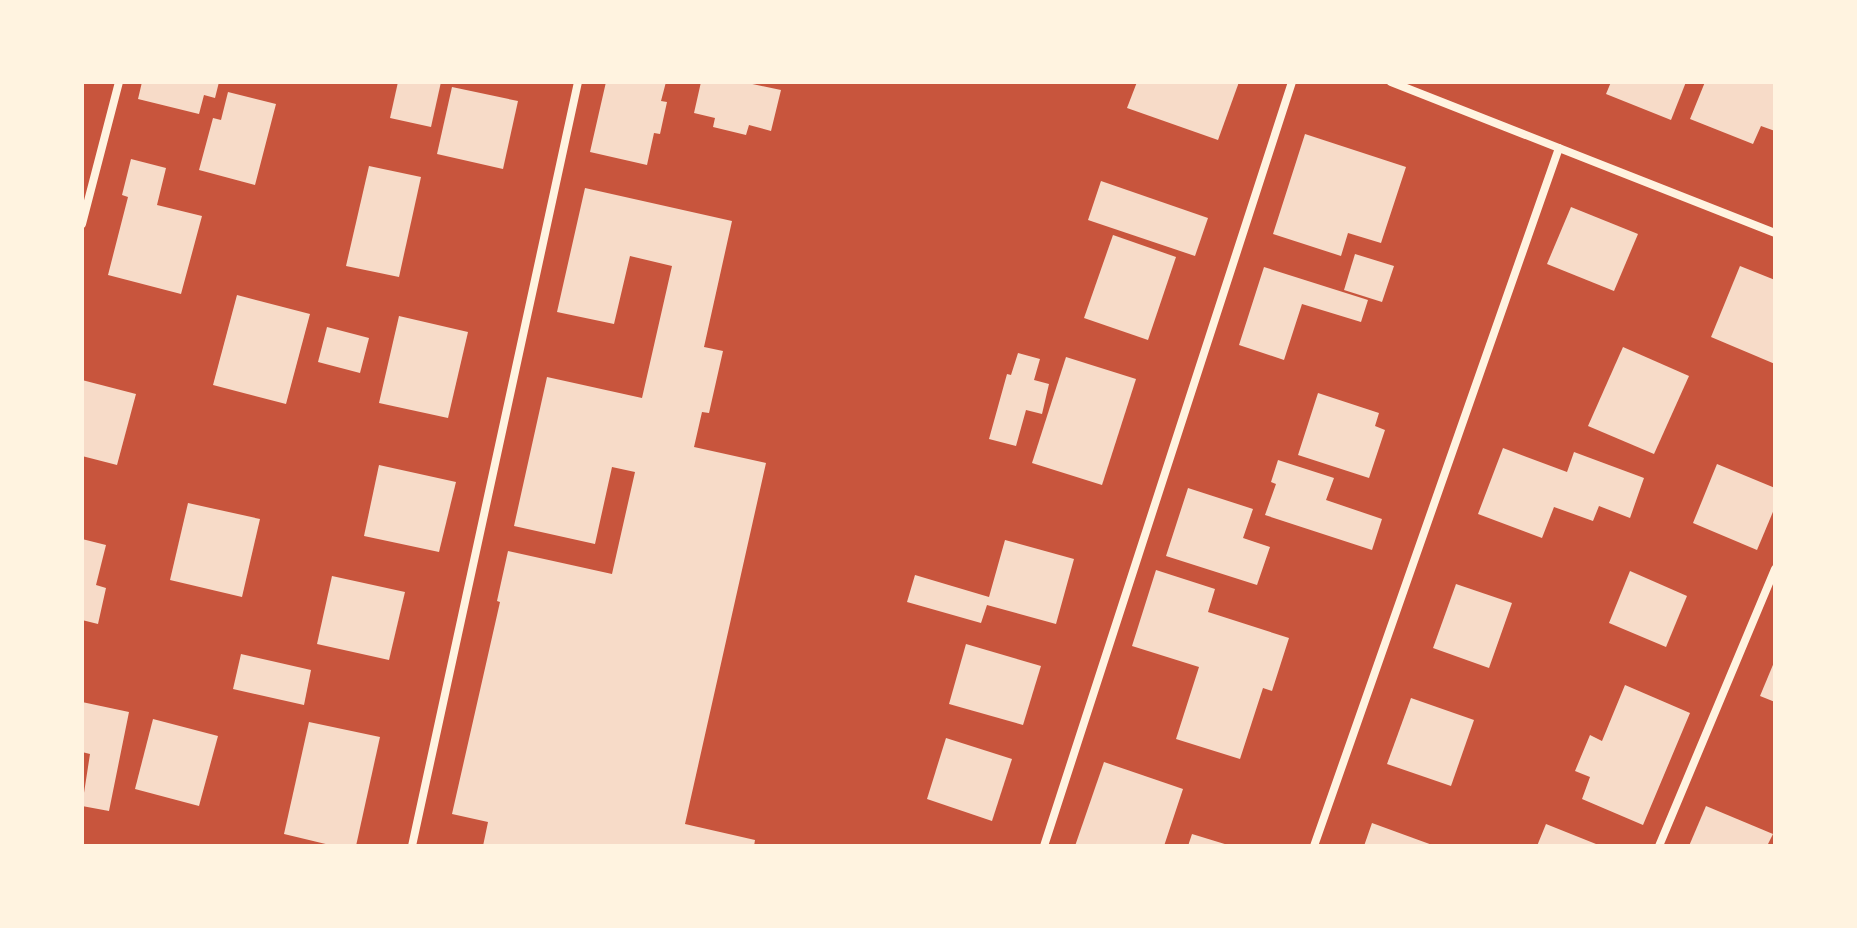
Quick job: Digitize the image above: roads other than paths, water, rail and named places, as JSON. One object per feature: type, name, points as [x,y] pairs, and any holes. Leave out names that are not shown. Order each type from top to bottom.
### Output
[{"type":"street","points":[[82,224],[119,82]]},
{"type":"street","points":[[412,846],[578,82]]},
{"type":"street","points":[[1044,846],[1292,82]]},
{"type":"street","points":[[1391,82],[1775,233]]},
{"type":"street","points":[[1314,846],[1559,148]]},
{"type":"street","points":[[1659,846],[1775,569]]}]
